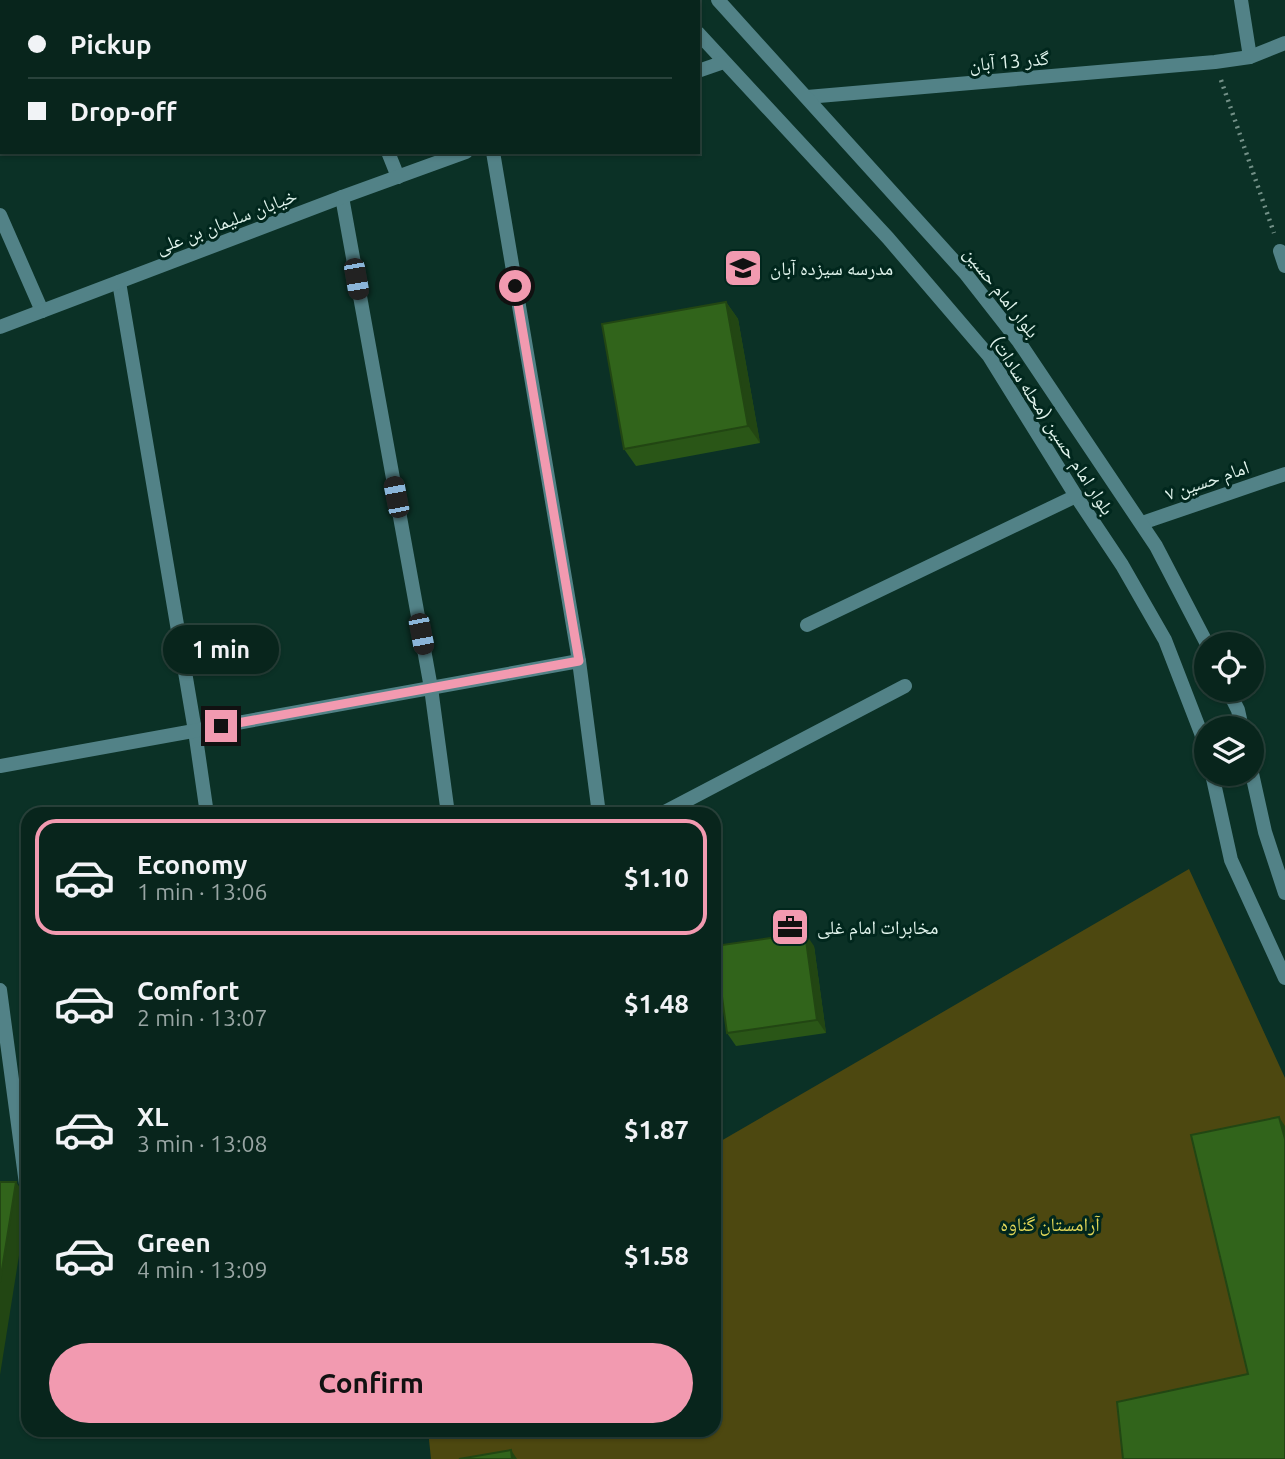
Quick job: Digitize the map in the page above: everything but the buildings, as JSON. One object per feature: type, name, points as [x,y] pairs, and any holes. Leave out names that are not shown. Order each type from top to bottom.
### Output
[{"type":"street","name":"بلوار امام حسین","points":[[718,0],[965,273],[1019,342],[1142,523],[1201,632]]},
{"type":"street","points":[[1241,0],[1250,57]]},
{"type":"street","name":"بلوار امام حسین (محله سادات)","points":[[700,35],[888,239],[989,356],[1122,565],[1165,640],[1194,716]]},
{"type":"street","name":"گذر 13 آبان","points":[[807,97],[1214,62],[1250,57],[1285,43]]},
{"type":"street","points":[[700,70],[724,62]]},
{"type":"street","points":[[389,154],[398,177]]},
{"type":"street","name":"خیابان سلیمان بن علی","points":[[0,327],[461,154]]},
{"type":"street","points":[[493,154],[579,661],[598,807]]},
{"type":"street","points":[[342,197],[431,688],[447,807]]},
{"type":"street","points":[[0,215],[42,311]]},
{"type":"street","points":[[1280,251],[1285,266]]},
{"type":"street","points":[[119,282],[206,807]]},
{"type":"street","name":"امام حسین ۷","points":[[1142,523],[1285,474]]},
{"type":"street","points":[[807,625],[1076,496]]},
{"type":"street","points":[[0,766],[579,661]]},
{"type":"street","points":[[674,807],[905,686]]},
{"type":"street","points":[[1215,786],[1231,860],[1285,978]]},
{"type":"street","points":[[1255,786],[1265,832],[1285,893]]},
{"type":"street","points":[[0,990],[21,1147]]},
{"type":"street","points":[[0,1196],[21,1198]]},
{"type":"path","points":[[1214,62],[1280,251]]},
{"type":"green space","name":"آرامستان گناوه","points":[[1189,869],[1285,1078],[1285,1459],[431,1459],[429,1437],[721,1437],[721,1141]]},
{"type":"place","name":"مدرسه سیزده آبان","points":[[743,268]]},
{"type":"place","name":"مخابرات امام غلی","points":[[790,927]]},
{"type":"route","points":[[221,726],[579,661],[515,286]]}]
